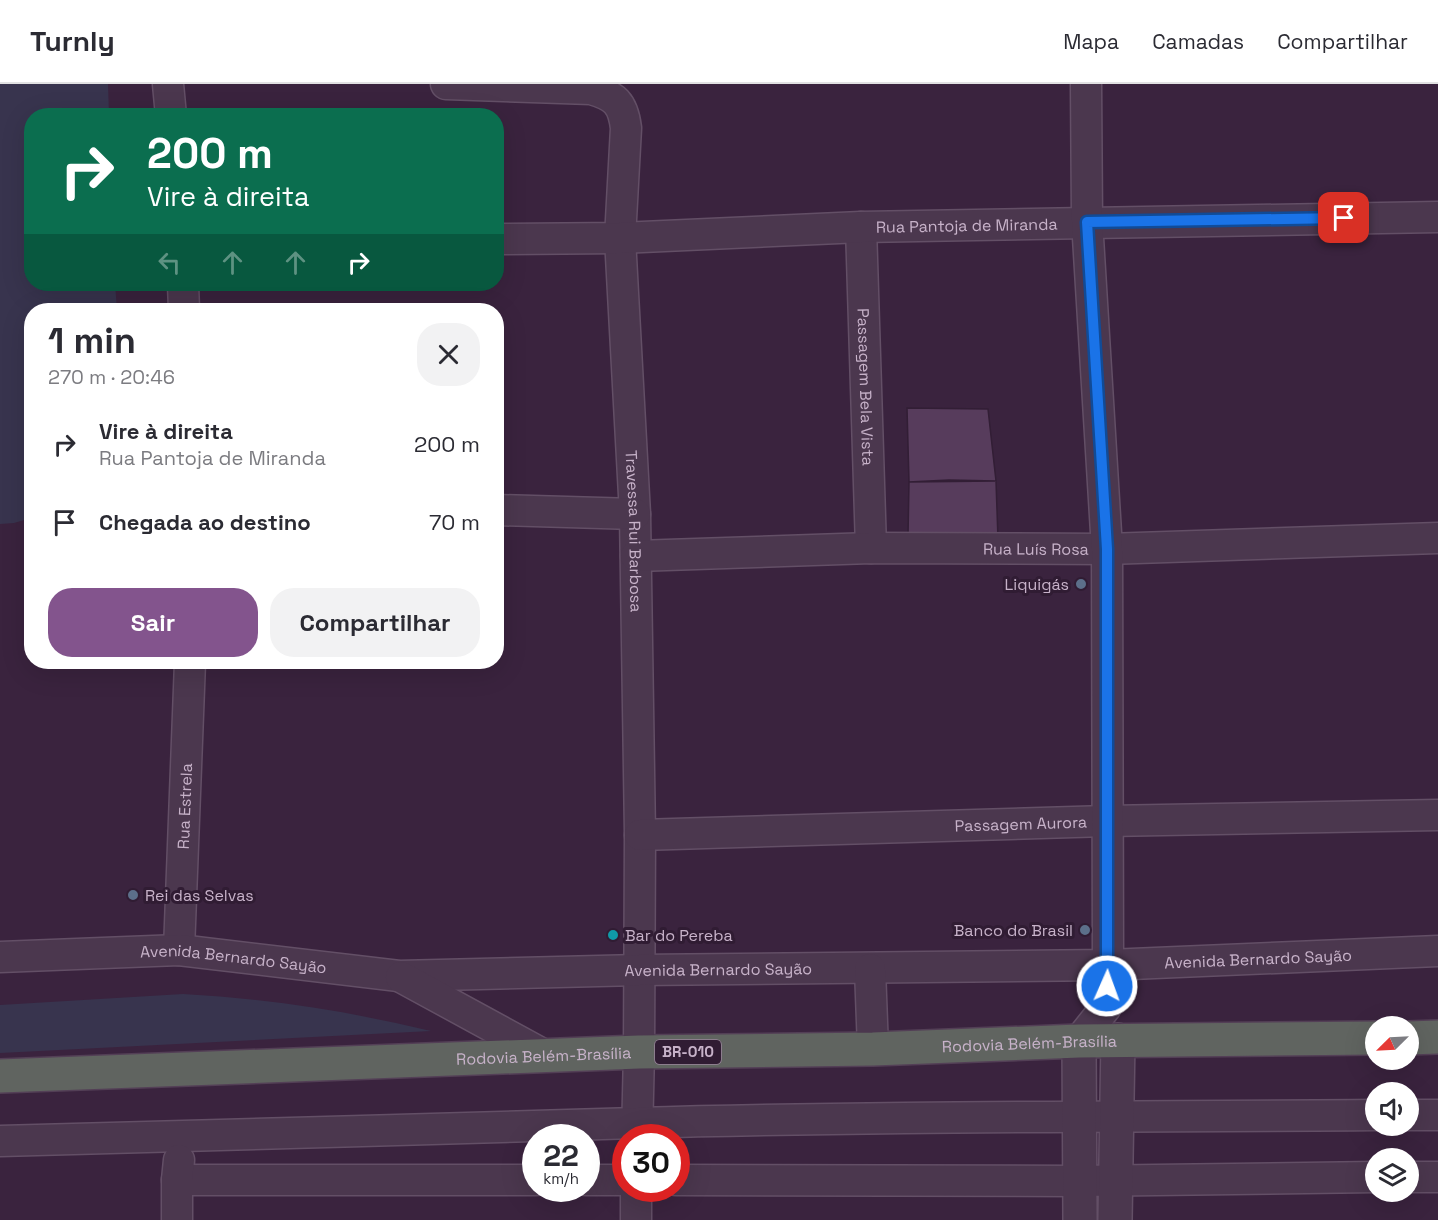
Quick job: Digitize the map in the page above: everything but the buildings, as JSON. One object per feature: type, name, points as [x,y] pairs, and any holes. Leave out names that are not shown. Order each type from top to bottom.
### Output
[{"type":"highway","points":[[1419,1038],[1438,1037]]},
{"type":"highway","name":"Rodovia Belém-Brasília","points":[[0,1076],[639,1052],[873,1049],[1118,1040],[1365,1038]]},
{"type":"street","points":[[168,84],[170,108]]},
{"type":"street","name":"Travessa Rui Barbosa","points":[[446,84],[591,89],[612,97],[624,114],[626,128],[620,238],[635,514],[640,835],[637,1124]]},
{"type":"street","points":[[1086,84],[1087,222],[1107,549],[1108,965],[1106,1008],[1118,1040],[1115,1220]]},
{"type":"street","name":"Rua Pantoja de Miranda","points":[[504,239],[620,238],[861,227],[1438,217]]},
{"type":"street","name":"Passagem Bela Vista","points":[[861,227],[871,548]]},
{"type":"street","points":[[504,510],[635,514]]},
{"type":"street","name":"Rua Luís Rosa","points":[[636,556],[871,548],[1107,549],[1438,538]]},
{"type":"street","name":"Rua Estrela","points":[[179,950],[190,669]]},
{"type":"street","name":"Passagem Aurora","points":[[640,835],[1107,820],[1438,815]]},
{"type":"street","name":"Avenida Bernardo Sayão","points":[[0,957],[179,950],[399,976],[639,970],[1108,965],[1438,951]]},
{"type":"street","points":[[870,969],[873,1049]]},
{"type":"street","points":[[399,976],[546,1056]]},
{"type":"street","points":[[1080,1220],[1079,1041],[1106,1008]]},
{"type":"street","points":[[690,1128],[1080,1116],[1365,1115]]},
{"type":"street","points":[[1419,1115],[1438,1115]]},
{"type":"street","points":[[0,1141],[612,1130]]},
{"type":"street","points":[[177,1220],[177,1180],[182,1138]]},
{"type":"street","points":[[690,1180],[1365,1177]]},
{"type":"street","points":[[1419,1177],[1438,1177]]},
{"type":"street","points":[[177,1180],[522,1180]]},
{"type":"street","points":[[636,1202],[636,1220]]},
{"type":"shaded area","points":[[0,84],[108,84],[109,108],[24,108],[24,291],[116,291],[116,303],[24,303],[24,520],[0,524]]},
{"type":"shaded area","points":[[183,994],[308,1007],[369,1017],[431,1031],[0,1053],[0,1005]]},
{"type":"place","name":"Liquigás","points":[[1081,584]]},
{"type":"place","name":"Rei das Selvas","points":[[133,895]]},
{"type":"place","name":"Banco do Brasil","points":[[1085,930]]},
{"type":"place","name":"Bar do Pereba","points":[[613,935]]},
{"type":"route","points":[[1107,986],[1107,549],[1087,222],[1344,218]]}]
